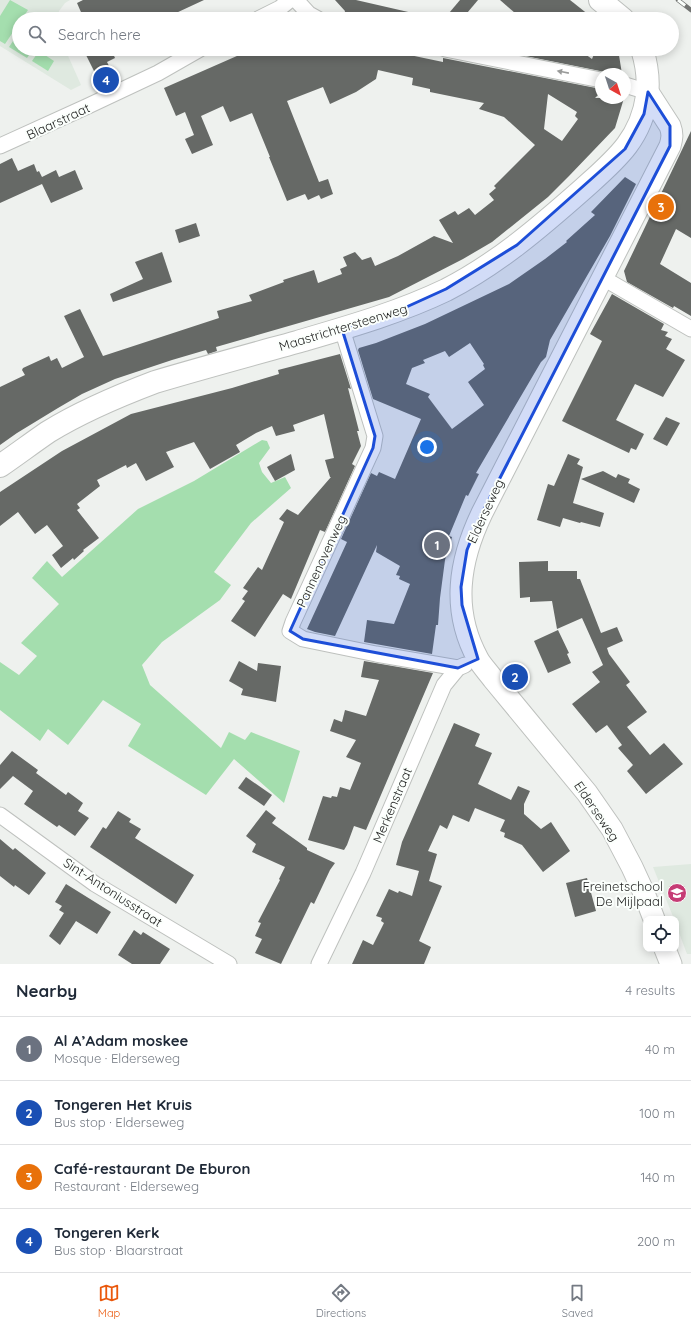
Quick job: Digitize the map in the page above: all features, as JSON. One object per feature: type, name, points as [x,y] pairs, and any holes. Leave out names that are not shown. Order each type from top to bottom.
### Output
[{"type":"main road","points":[[600,0],[615,12]]},
{"type":"main road","name":"Maastrichtersteenweg","points":[[0,466],[54,429],[93,408],[128,392],[162,380],[342,329],[402,310],[446,289],[489,264],[517,245],[604,170],[625,148],[637,132],[644,114],[648,92],[647,67],[644,56]]},
{"type":"main road","name":"Elderseweg","points":[[648,92],[668,121],[672,132],[670,146],[653,176],[603,278],[482,513],[466,550],[462,569],[461,587],[464,622],[478,659],[587,793],[612,829],[632,867],[653,916]]},
{"type":"main road","points":[[666,952],[671,964]]},
{"type":"street","points":[[272,12],[290,0]]},
{"type":"street","points":[[296,0],[307,12]]},
{"type":"street","name":"Blaarstraat","points":[[0,146],[151,76],[187,56]]},
{"type":"street","points":[[480,56],[595,79]]},
{"type":"street","points":[[631,87],[648,92]]},
{"type":"street","points":[[603,278],[691,329]]},
{"type":"street","name":"Pannenovenweg","points":[[342,329],[375,436],[373,448],[290,631],[303,639],[376,654],[458,668]]},
{"type":"street","name":"Merkenstraat","points":[[319,964],[363,873],[444,685],[458,668],[478,659]]},
{"type":"street","name":"Sint-Antoniusstraat","points":[[0,815],[95,884],[229,964]]},
{"type":"highlighted area","points":[[648,92],[670,126],[670,146],[482,513],[467,550],[461,587],[462,605],[478,659],[458,668],[303,639],[290,631],[373,448],[375,436],[342,329],[402,309],[446,289],[517,245],[625,149],[644,114]]},
{"type":"shaded area","points":[[0,0],[70,0],[65,3],[59,12],[12,12],[12,53],[0,46]]},
{"type":"shaded area","points":[[16,56],[68,56],[81,85],[71,90]]},
{"type":"shaded area","name":"Freinetschool De Mijlpaal","points":[[691,864],[691,954],[687,954],[679,933],[679,916],[673,916],[653,867]]},
{"type":"green space","points":[[10,0],[28,10],[27,12],[12,12],[12,34],[5,44],[0,41],[0,16]]},
{"type":"green space","points":[[36,56],[46,56],[54,61],[48,71],[32,61]]},
{"type":"green space","points":[[262,440],[267,441],[270,448],[259,463],[262,472],[271,483],[285,477],[291,488],[251,523],[214,572],[231,585],[220,600],[162,642],[142,665],[150,685],[221,748],[229,732],[245,740],[251,732],[300,751],[284,803],[234,759],[206,795],[128,746],[141,724],[103,700],[68,745],[48,729],[40,741],[0,710],[0,662],[19,675],[37,656],[21,643],[59,604],[32,578],[47,561],[62,577],[138,509],[194,481]]},
{"type":"building","points":[[83,0],[204,0],[178,12],[81,12],[77,3]]},
{"type":"building","points":[[335,0],[356,0],[408,12],[345,12]]},
{"type":"building","points":[[460,0],[478,0],[468,12],[450,12]]},
{"type":"building","points":[[500,0],[570,0],[585,12],[514,12]]},
{"type":"building","points":[[86,56],[114,56],[115,58],[107,62],[109,66],[95,73]]},
{"type":"building","points":[[237,56],[414,56],[443,62],[443,58],[595,88],[595,104],[622,104],[615,128],[548,197],[492,242],[463,259],[389,297],[216,347],[217,351],[208,354],[206,350],[115,379],[82,394],[17,433],[0,445],[0,387],[25,375],[22,370],[23,368],[49,356],[51,361],[57,358],[62,368],[84,357],[64,316],[80,309],[103,356],[219,318],[217,311],[252,301],[249,295],[284,282],[283,280],[314,270],[318,283],[342,274],[340,269],[347,266],[343,257],[355,252],[362,260],[371,257],[375,266],[398,256],[434,236],[453,243],[439,220],[455,211],[458,215],[469,208],[475,215],[494,200],[489,194],[496,188],[494,186],[535,145],[504,117],[479,109],[484,103],[430,92],[430,89],[412,85],[413,78],[378,70],[376,79],[356,92],[330,104],[323,87],[287,101],[319,182],[328,179],[333,194],[321,199],[319,195],[308,200],[305,194],[287,201],[252,113],[230,122],[223,106],[201,116],[213,145],[192,154],[185,139],[194,135],[185,112],[176,116],[164,88]],"holes":[[[548,94],[577,112],[575,116],[578,119],[562,141],[544,129]]]},
{"type":"building","points":[[526,56],[588,56],[592,59],[593,56],[619,56],[621,68],[595,68],[595,70]]},
{"type":"building","points":[[691,131],[691,238],[676,229],[660,264],[691,283],[691,316],[674,306],[673,308],[627,282],[624,271]]},
{"type":"building","points":[[12,158],[18,171],[34,164],[37,172],[39,171],[42,177],[56,170],[59,177],[75,170],[83,189],[51,203],[42,184],[0,203],[0,164]]},
{"type":"building","points":[[625,177],[636,184],[610,236],[550,340],[546,357],[541,362],[476,473],[479,474],[468,496],[466,495],[449,536],[452,537],[445,560],[438,625],[436,625],[432,654],[364,642],[367,620],[394,624],[410,584],[399,579],[400,576],[396,575],[400,566],[376,552],[377,545],[335,636],[307,629],[347,542],[341,539],[371,473],[377,476],[379,472],[395,479],[421,419],[373,399],[358,350],[359,348],[425,324],[509,284],[567,242],[566,241],[595,215],[591,212]],"holes":[[[470,343],[484,364],[485,369],[468,382],[484,405],[452,429],[428,397],[430,394],[406,384],[412,368],[425,363],[423,360],[445,351],[449,357]]]},
{"type":"building","points":[[196,223],[200,236],[179,243],[175,230]]},
{"type":"building","points":[[162,252],[172,282],[113,302],[110,294],[143,279],[135,262]]},
{"type":"building","points":[[612,294],[664,324],[661,330],[668,332],[665,336],[672,339],[666,349],[685,360],[663,397],[635,384],[616,420],[644,434],[636,450],[631,448],[629,453],[562,421],[602,341],[590,334]]},
{"type":"building","points":[[340,354],[351,389],[348,388],[359,431],[357,431],[361,446],[352,464],[355,466],[325,532],[320,530],[291,599],[283,594],[255,637],[231,621],[245,601],[242,599],[248,591],[243,588],[258,567],[262,570],[284,522],[279,519],[287,509],[298,515],[331,477],[325,460],[334,458],[324,414],[293,425],[295,431],[276,436],[272,426],[256,433],[236,445],[240,452],[210,469],[194,442],[166,452],[174,467],[146,481],[136,463],[127,468],[126,465],[97,480],[100,486],[77,504],[80,508],[77,510],[99,538],[83,550],[84,551],[74,560],[73,558],[61,568],[52,555],[63,546],[47,525],[35,534],[18,512],[0,526],[0,492],[62,451],[131,414],[232,388],[279,374],[278,370]]},
{"type":"building","points":[[666,417],[680,423],[667,446],[653,439]]},
{"type":"building","points":[[291,454],[295,470],[275,481],[267,467]]},
{"type":"building","points":[[568,454],[580,459],[577,464],[583,467],[573,503],[604,513],[600,527],[563,518],[560,527],[537,520],[548,484],[554,486]]},
{"type":"building","points":[[603,471],[616,478],[618,474],[630,479],[628,483],[640,489],[634,503],[581,479]]},
{"type":"building","points":[[548,561],[548,571],[577,571],[577,579],[580,579],[601,633],[617,627],[623,641],[607,648],[609,654],[630,682],[626,685],[647,712],[627,727],[650,755],[664,743],[683,764],[646,794],[627,771],[633,765],[618,748],[622,745],[607,725],[596,733],[572,704],[600,682],[592,672],[603,665],[582,618],[557,629],[552,601],[530,602],[530,597],[520,598],[519,562]]},
{"type":"building","points":[[558,630],[569,653],[567,654],[571,663],[548,673],[534,641]]},
{"type":"building","points":[[239,661],[257,671],[258,663],[281,666],[276,702],[241,695],[243,689],[229,681]]},
{"type":"building","points":[[364,661],[433,673],[366,830],[354,826],[344,850],[308,840],[323,796],[331,798],[332,796],[337,797],[340,787],[350,790],[361,763],[346,757],[356,740],[330,731],[334,719],[342,722],[345,710],[366,716],[379,680],[361,677]]},
{"type":"building","points":[[454,723],[480,734],[475,746],[492,753],[478,784],[511,800],[518,786],[530,791],[524,804],[524,814],[541,829],[551,822],[570,851],[543,872],[522,845],[504,837],[505,833],[500,831],[505,820],[475,808],[469,822],[453,815],[447,829],[440,825],[428,851],[437,854],[429,881],[442,886],[419,941],[431,947],[424,964],[352,964],[363,940],[373,945],[384,923],[381,921],[382,918],[376,916],[389,889],[398,893],[399,891],[412,896],[419,871],[396,865],[402,842]]},
{"type":"building","points":[[12,751],[38,770],[36,773],[66,795],[68,792],[83,803],[78,811],[89,818],[75,836],[59,825],[57,827],[24,804],[33,791],[13,776],[0,789],[0,765]]},
{"type":"building","points":[[246,777],[272,795],[264,806],[238,788]]},
{"type":"building","points":[[266,810],[276,818],[272,823],[307,848],[307,850],[335,863],[330,870],[314,904],[311,902],[281,964],[255,953],[262,939],[255,936],[261,923],[258,922],[280,880],[279,879],[285,867],[252,852],[256,844],[246,836]]},
{"type":"building","points":[[118,811],[131,819],[129,822],[141,829],[135,838],[194,875],[176,904],[90,847],[103,827],[106,829]]},
{"type":"building","points":[[0,839],[13,850],[15,848],[46,873],[29,895],[15,885],[14,887],[0,876]]},
{"type":"building","points":[[587,878],[596,911],[575,917],[566,883]]},
{"type":"building","points":[[66,884],[111,912],[97,934],[76,921],[60,945],[49,936],[64,913],[59,910],[62,906],[55,902]]},
{"type":"building","points":[[134,930],[141,935],[143,932],[170,949],[160,964],[132,964],[118,955]]},
{"type":"railway","points":[[678,0],[691,10]]},
{"type":"place","name":"Tongeren Kerk","points":[[106,80]]},
{"type":"place","name":"Café-restaurant De Eburon","points":[[661,207]]},
{"type":"place","name":"Al A’Adam moskee","points":[[437,545]]},
{"type":"place","name":"Tongeren Het Kruis","points":[[515,677]]},
{"type":"place","name":"Freinetschool De Mijlpaal","points":[[677,893]]}]
